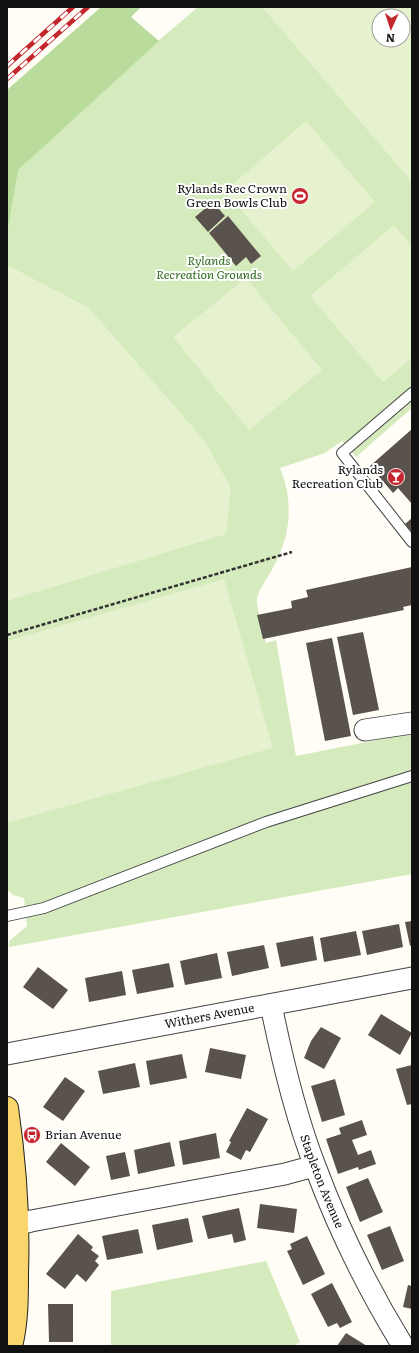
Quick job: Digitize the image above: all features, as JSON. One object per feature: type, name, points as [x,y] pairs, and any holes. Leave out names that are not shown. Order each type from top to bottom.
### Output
[{"type":"main road","points":[[7,1108],[16,1180],[13,1225],[17,1291],[12,1346]]},
{"type":"street","points":[[365,730],[412,723]]},
{"type":"street","name":"Withers Avenue","points":[[7,1054],[412,978]]},
{"type":"street","name":"Stapleton Avenue","points":[[271,1005],[290,1086],[314,1166],[369,1286],[402,1346]]},
{"type":"street","points":[[13,1225],[286,1174],[314,1166]]},
{"type":"lane","points":[[412,393],[342,453],[412,542]]},
{"type":"lane","points":[[7,916],[44,908],[266,822],[412,776]]},
{"type":"path","points":[[7,634],[292,552]]},
{"type":"green space","points":[[101,7],[141,7],[131,17],[159,41],[18,170],[7,234],[7,90]]},
{"type":"green space","name":"Rylands Recreation Grounds","points":[[198,7],[412,7],[412,408],[356,457],[342,441],[325,453],[280,468],[289,506],[287,531],[284,543],[273,568],[261,587],[257,602],[266,643],[276,640],[296,756],[412,733],[412,874],[9,947],[9,941],[27,926],[24,898],[13,895],[7,889],[7,169]]},
{"type":"green space","points":[[262,7],[412,7],[412,182]]},
{"type":"green space","name":"Rylands Rec Crown Green Bowls Club","points":[[306,121],[375,202],[293,271],[225,191]]},
{"type":"green space","points":[[394,225],[412,247],[412,358],[383,382],[310,296]]},
{"type":"green space","points":[[7,265],[89,308],[204,440],[231,488],[226,534],[7,601]]},
{"type":"green space","points":[[246,278],[322,370],[249,430],[173,337]]},
{"type":"green space","points":[[224,579],[273,748],[7,823],[7,641]]},
{"type":"green space","points":[[266,1261],[300,1342],[294,1346],[111,1346],[111,1291]]},
{"type":"building","points":[[213,202],[225,216],[208,232],[195,217]]},
{"type":"building","points":[[228,216],[261,256],[251,264],[246,257],[236,266],[209,233]]},
{"type":"building","name":"Rylands Recreation Club","points":[[412,429],[412,504],[398,488],[393,493],[370,466]]},
{"type":"building","points":[[412,518],[412,532],[405,524]]},
{"type":"building","points":[[412,567],[412,605],[403,607],[404,610],[263,639],[257,615],[292,608],[291,601],[308,597],[306,590]]},
{"type":"building","points":[[363,632],[379,710],[353,715],[337,637]]},
{"type":"building","points":[[332,638],[351,736],[325,741],[306,643]]},
{"type":"building","points":[[412,921],[412,945],[410,946],[405,922]]},
{"type":"building","points":[[399,924],[403,947],[367,955],[362,931]]},
{"type":"building","points":[[356,931],[361,955],[324,962],[320,938]]},
{"type":"building","points":[[313,936],[317,960],[281,967],[276,943]]},
{"type":"building","points":[[264,945],[269,968],[232,976],[227,952]]},
{"type":"building","points":[[217,953],[222,978],[185,985],[180,961]]},
{"type":"building","points":[[169,963],[174,987],[137,994],[132,970]]},
{"type":"building","points":[[38,967],[68,990],[53,1009],[23,987]]},
{"type":"building","points":[[122,971],[126,995],[89,1002],[85,978]]},
{"type":"building","points":[[381,1014],[412,1033],[400,1055],[368,1035]]},
{"type":"building","points":[[321,1027],[341,1038],[324,1069],[304,1058],[311,1041]]},
{"type":"building","points":[[210,1048],[246,1055],[241,1079],[205,1072]]},
{"type":"building","points":[[182,1054],[187,1078],[150,1085],[146,1061]]},
{"type":"building","points":[[135,1063],[140,1087],[103,1094],[98,1071]]},
{"type":"building","points":[[412,1065],[412,1104],[407,1105],[396,1069]]},
{"type":"building","points":[[65,1077],[85,1091],[63,1121],[43,1107]]},
{"type":"building","points":[[335,1079],[345,1115],[322,1122],[311,1086]]},
{"type":"building","points":[[247,1108],[268,1119],[250,1152],[246,1150],[241,1160],[226,1152],[231,1142],[229,1141]]},
{"type":"building","points":[[362,1120],[367,1135],[352,1140],[358,1155],[371,1150],[376,1164],[359,1170],[358,1167],[338,1174],[326,1139],[341,1134],[339,1128]]},
{"type":"building","points":[[216,1133],[220,1158],[183,1165],[179,1141]]},
{"type":"building","points":[[170,1142],[175,1166],[138,1174],[134,1150]]},
{"type":"building","points":[[61,1143],[90,1167],[75,1186],[46,1162]]},
{"type":"building","points":[[125,1152],[130,1176],[111,1180],[106,1156]]},
{"type":"building","points":[[368,1178],[383,1212],[360,1222],[346,1187]]},
{"type":"building","points":[[260,1204],[297,1209],[294,1233],[257,1228]]},
{"type":"building","points":[[239,1208],[246,1240],[234,1243],[232,1234],[208,1239],[202,1216]]},
{"type":"building","points":[[188,1218],[193,1242],[157,1250],[152,1225]]},
{"type":"building","points":[[390,1226],[404,1261],[382,1270],[367,1235]]},
{"type":"building","points":[[138,1229],[143,1253],[107,1260],[102,1236]]},
{"type":"building","points":[[78,1234],[93,1247],[91,1250],[99,1256],[95,1261],[99,1265],[86,1282],[77,1274],[65,1289],[46,1274]]},
{"type":"building","points":[[307,1236],[325,1274],[303,1285],[287,1251],[292,1249],[290,1244]]},
{"type":"building","points":[[332,1283],[352,1322],[340,1328],[337,1323],[328,1327],[311,1294]]},
{"type":"building","points":[[408,1285],[412,1286],[412,1309],[403,1307]]},
{"type":"building","points":[[48,1304],[73,1304],[73,1342],[49,1342]]},
{"type":"building","points":[[346,1333],[367,1346],[337,1346]]},
{"type":"railway","points":[[7,66],[73,7]]},
{"type":"railway","points":[[7,79],[88,7]]},
{"type":"place","name":"Rylands Rec Crown Green Bowls Club","points":[[300,196]]},
{"type":"place","name":"Rylands Recreation Club","points":[[396,477]]},
{"type":"place","name":"Brian Avenue","points":[[32,1135]]}]
